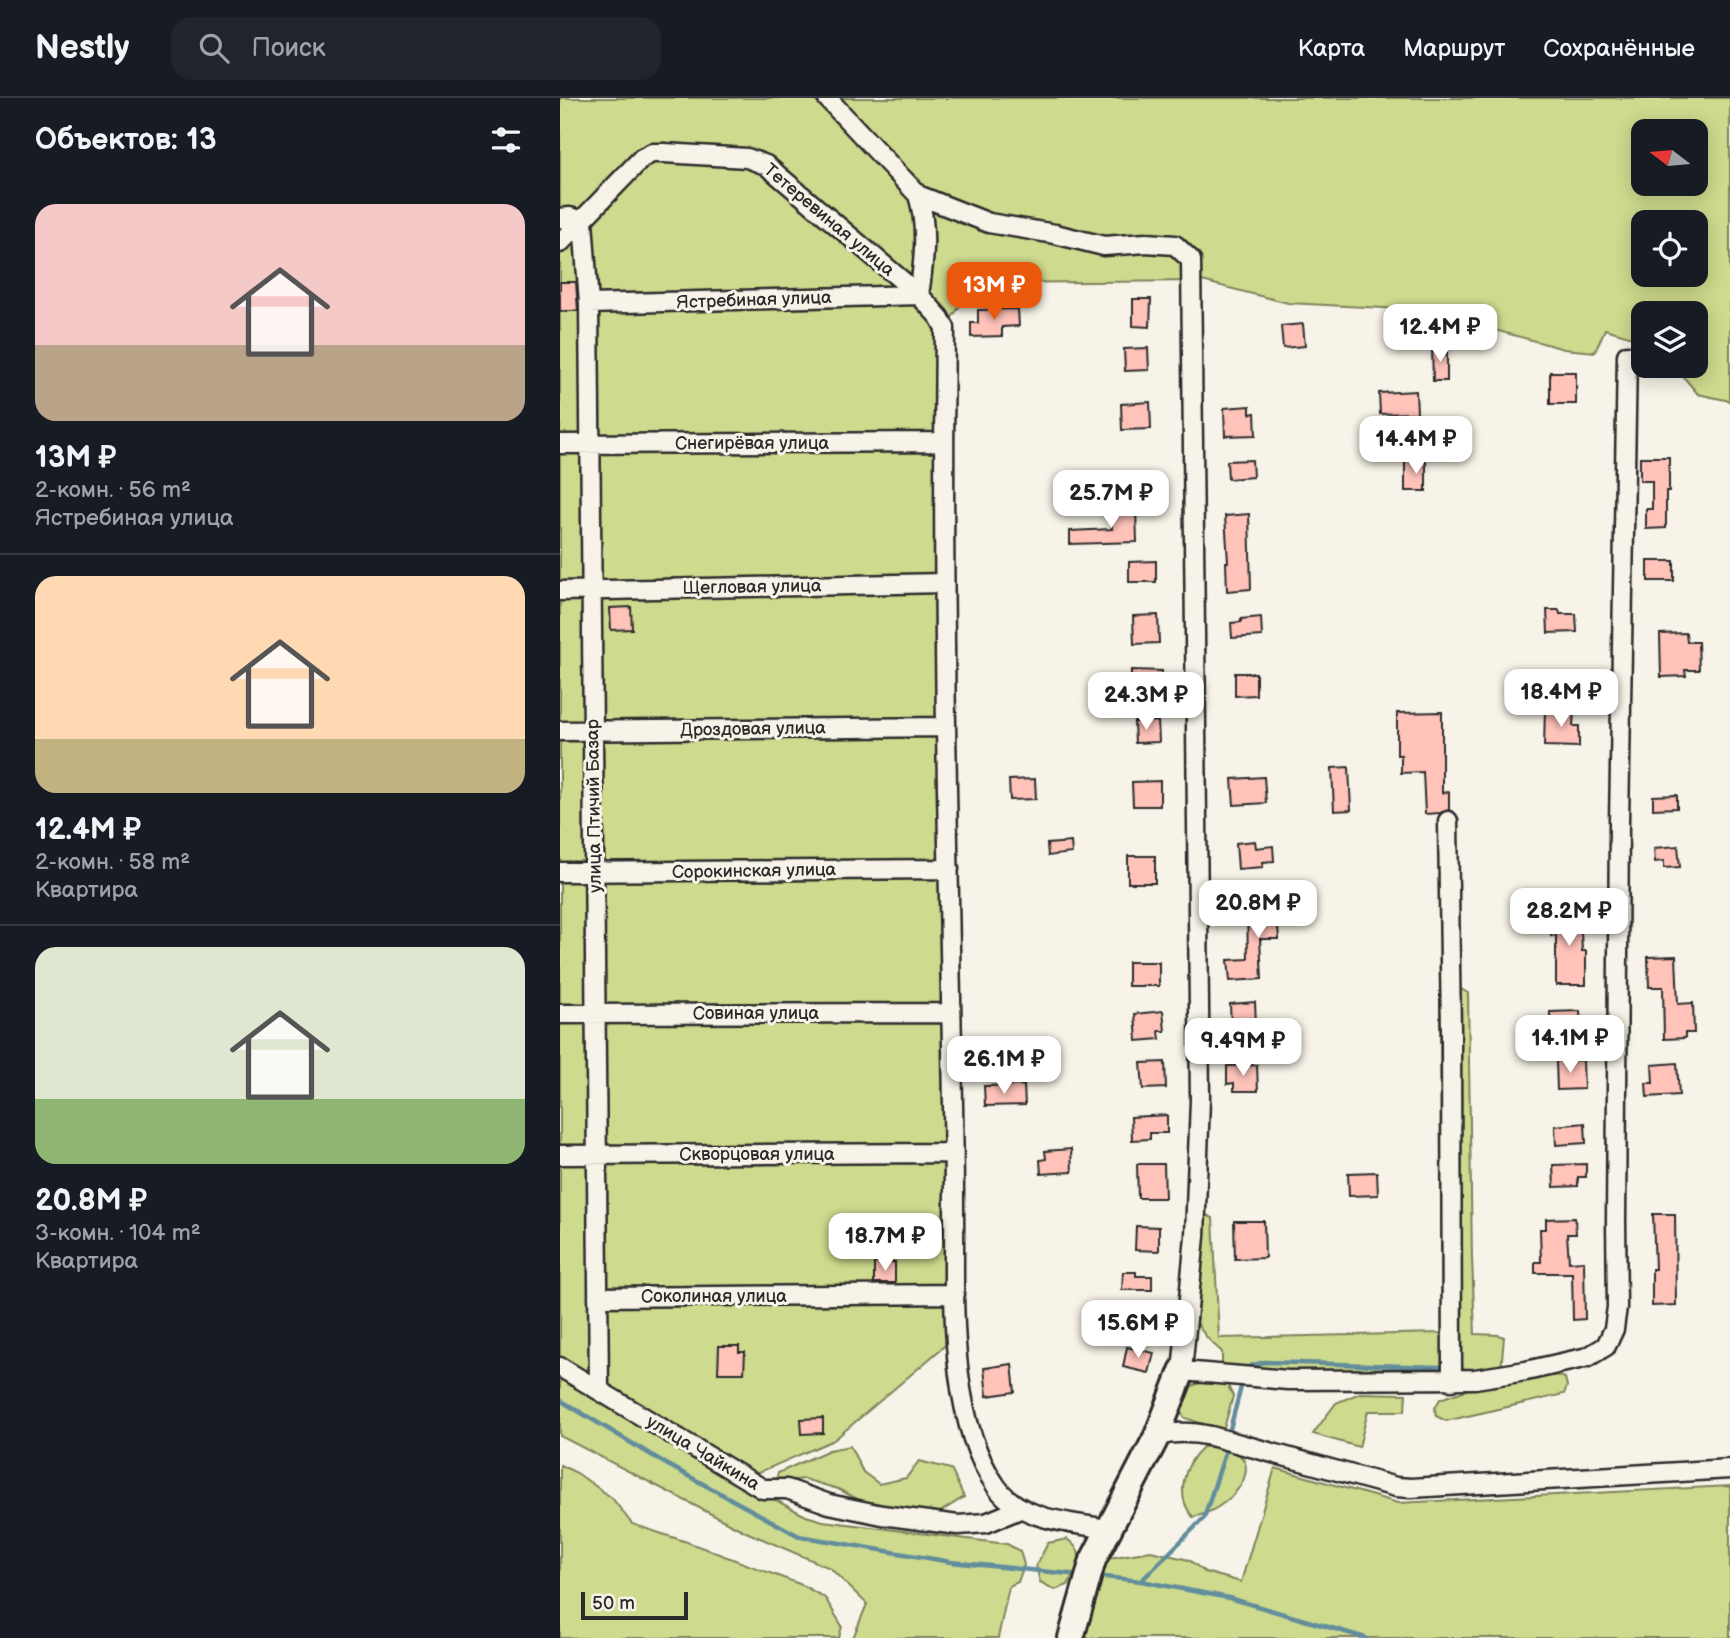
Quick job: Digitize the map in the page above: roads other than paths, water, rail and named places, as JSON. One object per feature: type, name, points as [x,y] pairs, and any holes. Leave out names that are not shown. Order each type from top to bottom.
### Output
[{"type":"street","points":[[827,98],[918,195],[989,223],[1055,234],[1104,246],[1146,243],[1175,245],[1191,260],[1200,1100],[1195,1236],[1182,1371],[1157,1436],[1093,1560],[1071,1638]]},
{"type":"street","name":"Тетеревиная улица","points":[[560,243],[621,178],[642,158],[652,153],[747,158],[766,166],[919,295],[945,328],[944,583],[955,1337],[964,1405],[976,1448],[998,1489],[1020,1509]]},
{"type":"street","points":[[918,195],[924,234],[919,295]]},
{"type":"street","points":[[560,218],[583,221]]},
{"type":"street","name":"улица Птичий Базар","points":[[583,221],[589,304],[599,1390]]},
{"type":"street","name":"Ястребиная улица","points":[[589,304],[919,295]]},
{"type":"street","points":[[1182,1371],[1288,1380],[1452,1381],[1526,1371],[1588,1357],[1605,1346],[1614,1329],[1617,1307],[1619,797],[1627,355]]},
{"type":"street","name":"Снегирёвая улица","points":[[560,444],[944,442]]},
{"type":"street","name":"Щегловая улица","points":[[560,591],[944,583]]},
{"type":"street","name":"Дроздовая улица","points":[[560,731],[946,727]]},
{"type":"street","points":[[1448,821],[1452,1381]]},
{"type":"street","name":"Сорокинская улица","points":[[560,872],[948,869]]},
{"type":"street","name":"Совиная улица","points":[[560,1014],[951,1013]]},
{"type":"street","name":"Скворцовая улица","points":[[560,1155],[954,1153]]},
{"type":"street","name":"Соколиная улица","points":[[598,1297],[955,1294]]},
{"type":"street","name":"улица Чайкина","points":[[560,1367],[763,1489],[787,1489],[829,1504],[882,1515],[958,1525],[986,1523],[1020,1509]]},
{"type":"street","points":[[1157,1436],[1172,1432],[1211,1436],[1396,1487],[1411,1488],[1730,1469]]},
{"type":"street","points":[[1020,1509],[1107,1529]]},
{"type":"waterway","points":[[1251,1366],[1264,1362],[1441,1367]]},
{"type":"waterway","points":[[1230,1429],[1241,1387]]},
{"type":"waterway","points":[[560,1400],[668,1465],[799,1536],[951,1562],[1080,1575]]},
{"type":"waterway","points":[[1096,1576],[1141,1581],[1204,1518],[1227,1447]]},
{"type":"waterway","points":[[1141,1581],[1229,1598],[1366,1638]]}]
